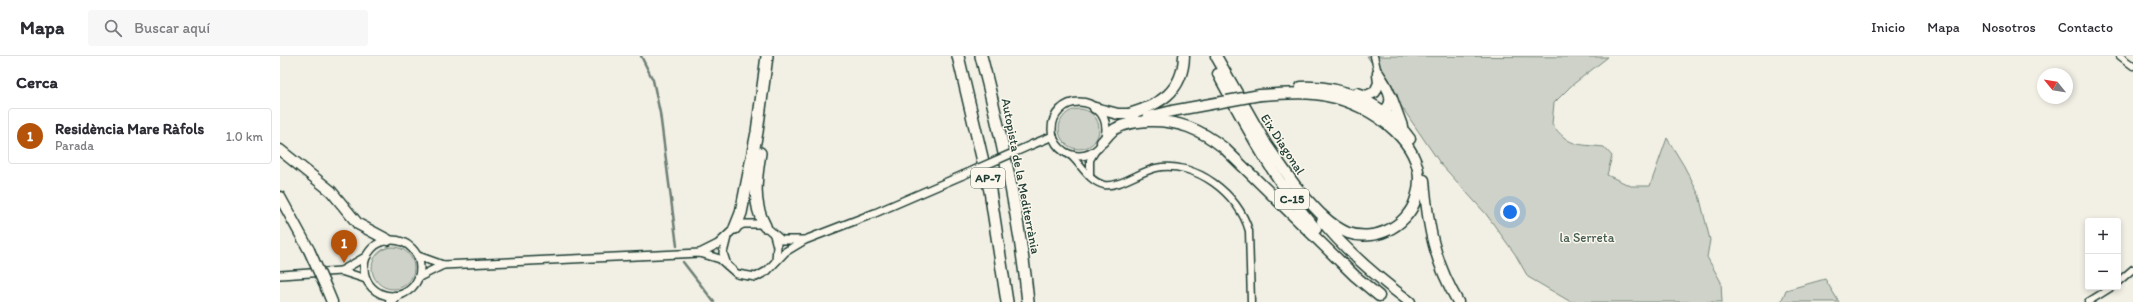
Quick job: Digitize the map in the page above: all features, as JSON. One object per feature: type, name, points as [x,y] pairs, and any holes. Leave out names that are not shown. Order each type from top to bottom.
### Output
[{"type":"highway","points":[[732,232],[741,213],[755,139],[767,56]]},
{"type":"highway","points":[[765,226],[757,208],[756,181],[773,56]]},
{"type":"highway","name":"AP-7","points":[[958,56],[990,191],[1007,302]]},
{"type":"highway","name":"Autopista de la Mediterrània","points":[[981,56],[1002,143],[1013,198],[1028,302]]},
{"type":"highway","points":[[1099,146],[1113,130],[1153,106],[1167,95],[1179,80],[1184,56]]},
{"type":"highway","name":"Eix Diagonal","points":[[1209,56],[1254,140],[1291,198],[1328,243],[1383,299]]},
{"type":"highway","name":"Eix Diagonal","points":[[1216,56],[1266,144],[1290,180],[1340,242],[1384,283],[1410,302]]},
{"type":"highway","points":[[1131,118],[1294,88],[1325,91],[1348,89],[1363,95],[1369,95],[1375,92],[1379,86],[1378,73]]},
{"type":"highway","points":[[1378,73],[1391,96],[1409,138],[1420,159],[1423,173],[1427,216],[1434,249],[1445,280],[1458,302]]},
{"type":"highway","points":[[1290,180],[1329,222],[1354,234],[1375,234],[1389,230],[1406,216],[1415,202],[1419,185],[1418,172],[1414,159],[1402,140],[1386,123],[1369,112],[1325,91]]},
{"type":"highway","points":[[1325,91],[1348,98],[1376,111],[1382,111],[1390,105],[1391,96]]},
{"type":"highway","points":[[1095,108],[1131,118],[1178,123],[1197,130],[1215,141],[1355,276],[1383,299]]},
{"type":"highway","points":[[1382,111],[1397,123],[1409,138]]},
{"type":"highway","points":[[280,150],[332,191],[358,224],[388,240]]},
{"type":"highway","points":[[280,197],[309,250],[332,302]]},
{"type":"street","points":[[1374,56],[1378,73]]},
{"type":"street","points":[[2120,56],[2133,66]]},
{"type":"street","points":[[1091,179],[1089,164],[1099,146],[1106,128],[1104,119],[1095,108],[1084,103],[1077,102],[1064,107],[1054,118],[1052,125],[1053,136],[1058,145],[1078,162],[1091,179],[1098,183],[1109,185],[1156,168],[1179,168],[1192,171],[1215,185],[1232,199],[1243,214],[1249,231],[1251,302]]},
{"type":"street","points":[[418,256],[442,265],[700,253],[713,255],[742,277],[756,277],[767,271],[784,252],[805,240],[862,219],[1053,136]]},
{"type":"street","points":[[1070,155],[1083,156],[1099,146]]},
{"type":"street","points":[[700,253],[718,244],[732,232],[752,222],[765,226],[774,235],[784,240],[805,240]]},
{"type":"street","points":[[727,265],[723,253],[732,232]]},
{"type":"street","points":[[774,235],[777,246],[776,261]]},
{"type":"street","points":[[388,240],[395,240],[409,245],[418,256],[420,267],[419,277],[411,290],[393,300],[376,292],[366,279],[364,265],[367,256],[374,246],[388,240]]},
{"type":"street","points":[[341,271],[367,256]]},
{"type":"street","points":[[419,277],[442,265]]},
{"type":"street","points":[[2121,279],[2133,269]]},
{"type":"street","points":[[280,275],[341,271],[366,279]]},
{"type":"street","points":[[2088,302],[2107,290]]},
{"type":"green space","name":"la Serreta","points":[[1367,56],[1608,57],[1571,86],[1554,103],[1552,124],[1569,141],[1604,147],[1612,156],[1607,175],[1631,186],[1650,186],[1667,138],[1699,195],[1710,240],[1707,257],[1721,282],[1722,302],[1571,302],[1528,277],[1515,254],[1486,214],[1440,163]]},
{"type":"green space","points":[[1083,109],[1090,112],[1096,118],[1099,129],[1098,137],[1090,146],[1083,149],[1075,149],[1068,146],[1060,137],[1059,125],[1062,118],[1071,110]]},
{"type":"green space","points":[[389,247],[397,247],[405,250],[411,256],[414,268],[411,280],[405,286],[397,289],[389,289],[381,286],[375,280],[372,272],[372,264],[375,256],[381,250]]},
{"type":"green space","points":[[1825,279],[1839,302],[1781,302],[1786,290]]},
{"type":"waterway","points":[[641,56],[653,80],[660,113],[677,246]]},
{"type":"waterway","points":[[683,262],[714,302]]},
{"type":"place","name":"Residència Mare Ràfols","points":[[344,263]]}]
